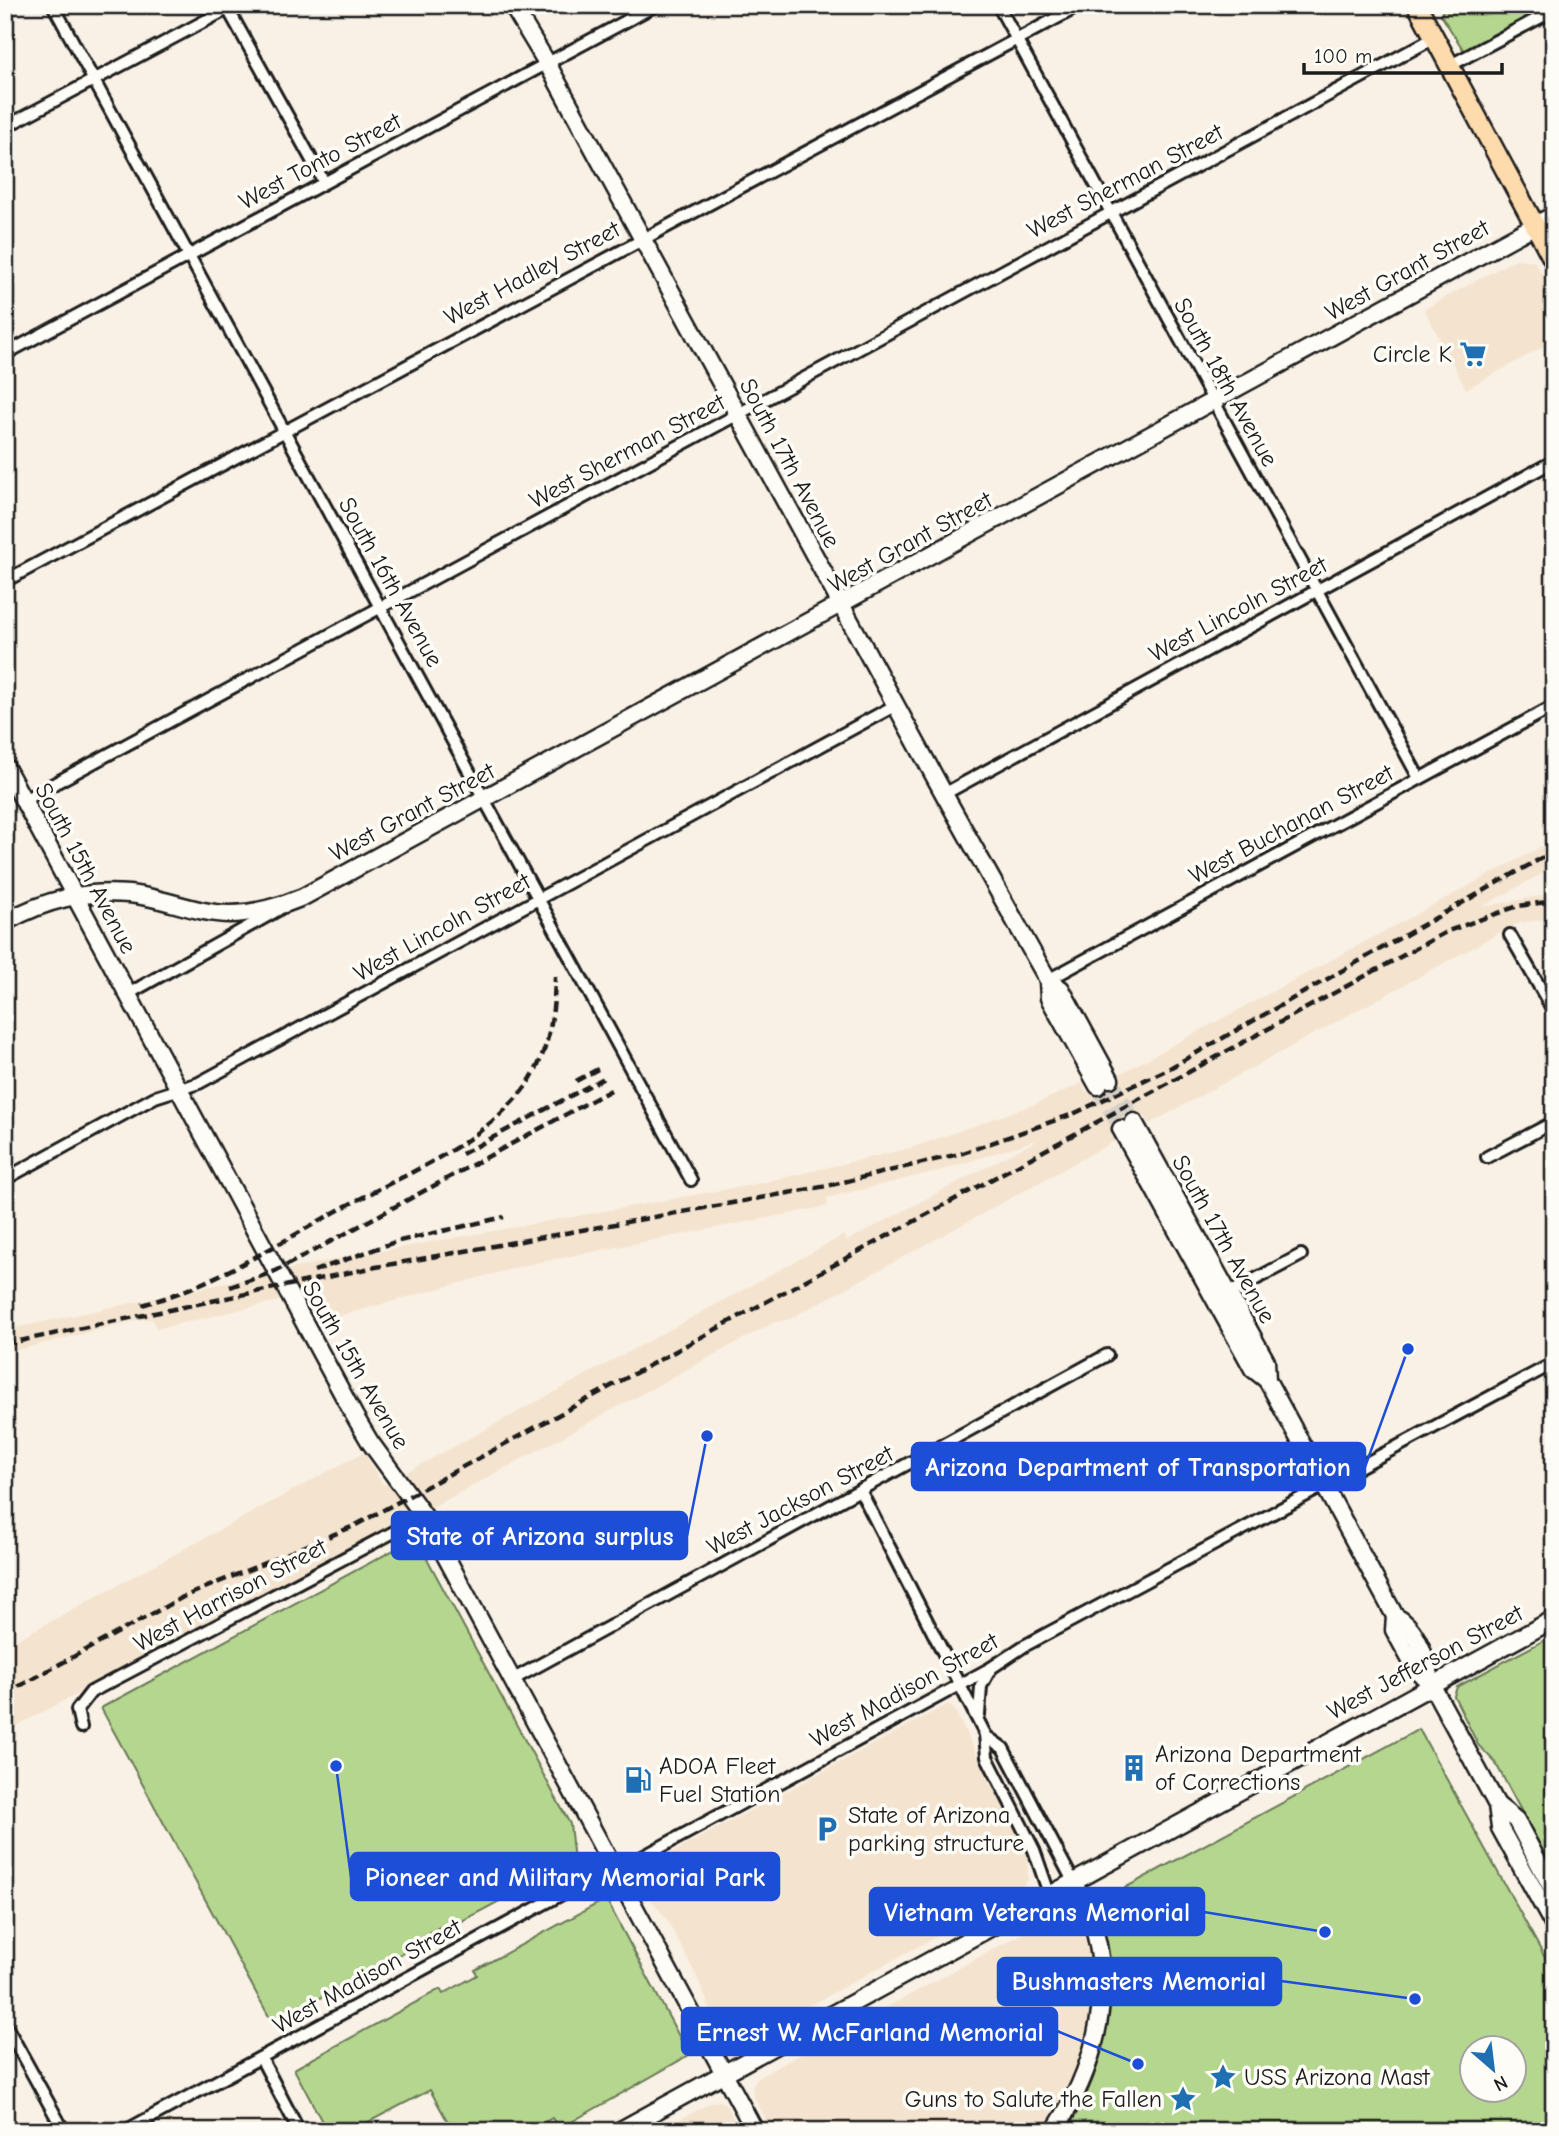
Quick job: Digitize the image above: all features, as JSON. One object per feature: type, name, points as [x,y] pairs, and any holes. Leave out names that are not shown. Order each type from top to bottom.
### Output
[{"type":"main road","name":"South 17th Avenue","points":[[512,5],[643,238],[944,794],[1048,979],[1061,989],[1104,1082]]},
{"type":"main road","points":[[521,5],[547,63]]},
{"type":"main road","points":[[1423,7],[1434,38],[1554,261]]},
{"type":"main road","name":"West Grant Street","points":[[5,922],[40,904],[74,895],[131,894],[229,914],[286,904],[486,798],[1554,215]]},
{"type":"main road","name":"South 15th Avenue","points":[[5,766],[354,1415],[370,1442],[424,1516],[755,2131]]},
{"type":"main road","name":"South 17th Avenue","points":[[1127,1126],[1222,1297],[1266,1361],[1267,1380],[1395,1616],[1407,1622],[1427,1661],[1432,1684],[1497,1805],[1500,1828],[1554,1926]]},
{"type":"main road","name":"West Jefferson Street","points":[[620,2131],[1554,1619]]},
{"type":"main road","name":"South 17th Avenue","points":[[1497,1805],[1516,1820],[1554,1892]]},
{"type":"main road","points":[[1054,2131],[1081,2085],[1100,2021],[1100,1959],[1090,1916],[1074,1883]]},
{"type":"street","name":"South 16th Avenue","points":[[54,5],[284,433],[540,897],[691,1180]]},
{"type":"street","name":"West Tonto Street","points":[[5,354],[656,5]]},
{"type":"street","name":"South 18th Avenue","points":[[998,5],[1212,403],[1419,778]]},
{"type":"street","name":"West Hadley Street","points":[[5,581],[1081,5]]},
{"type":"street","points":[[5,127],[232,7],[324,182]]},
{"type":"street","points":[[1449,66],[1554,10]]},
{"type":"street","name":"West Sherman Street","points":[[24,800],[1434,38]]},
{"type":"street","name":"West Lincoln Street","points":[[944,794],[1554,461]]},
{"type":"street","name":"West Lincoln Street","points":[[5,1179],[155,1097],[199,1083],[896,705]]},
{"type":"street","name":"West Buchanan Street","points":[[1048,979],[1554,705]]},
{"type":"street","name":"West Grant Street","points":[[128,994],[286,904]]},
{"type":"street","points":[[1510,935],[1554,1013]]},
{"type":"street","points":[[1487,1157],[1554,1122]]},
{"type":"street","points":[[1222,1297],[1301,1255]]},
{"type":"street","name":"West Jackson Street","points":[[512,1680],[861,1492],[1107,1355]]},
{"type":"street","name":"West Madison Street","points":[[125,2131],[613,1869],[635,1861],[991,1668],[1035,1640],[1554,1363]]},
{"type":"street","points":[[861,1492],[986,1736],[1003,1748],[1074,1883]]},
{"type":"street","name":"West Harrison Street","points":[[81,1727],[77,1710],[91,1692],[424,1516]]},
{"type":"street","points":[[991,1668],[978,1700],[986,1736],[987,1757],[1034,1850],[1050,1896]]},
{"type":"street","points":[[7,2026],[64,2131]]},
{"type":"street","points":[[261,2058],[299,2131]]},
{"type":"shaded area","points":[[1516,259],[1534,261],[1554,294],[1554,341],[1466,389],[1424,309]]},
{"type":"shaded area","points":[[1554,840],[1554,867],[1482,907],[1554,893],[1554,917],[1516,924],[1149,1124],[1143,1113],[1110,1132],[1115,1141],[790,1319],[775,1322],[448,1499],[5,1732],[5,1646],[364,1452],[383,1485],[844,1235],[847,1241],[1039,1139],[942,1170],[827,1198],[828,1206],[530,1264],[320,1321],[305,1295],[156,1329],[152,1319],[137,1320],[5,1353],[5,1330],[347,1257],[756,1184],[911,1148],[1035,1104],[1082,1083],[1086,1092]]},
{"type":"shaded area","points":[[948,1704],[954,1709],[1027,1855],[1028,1880],[1016,1893],[741,2043],[727,2042],[721,2037],[697,1977],[667,1920],[637,1881],[638,1871]]},
{"type":"shaded area","points":[[1074,1911],[1084,1923],[1092,1964],[1092,2015],[1073,2085],[1045,2131],[772,2131],[753,2095],[752,2087],[757,2078],[1062,1912]]},
{"type":"shaded area","points":[[720,2101],[726,2105],[740,2131],[658,2131],[712,2102]]},
{"type":"green space","points":[[1445,5],[1554,5],[1464,51],[1441,15]]},
{"type":"green space","points":[[401,1546],[423,1551],[570,1824],[574,1861],[449,1928],[446,1924],[430,1932],[432,1937],[273,2024],[101,1708]]},
{"type":"green space","points":[[1554,1635],[1554,1882],[1549,1874],[1552,1868],[1495,1762],[1478,1745],[1454,1696],[1457,1687]]},
{"type":"green space","points":[[1419,1729],[1554,1974],[1554,2131],[1066,2131],[1093,2078],[1102,2050],[1109,1991],[1103,1933],[1095,1904]]},
{"type":"green space","points":[[606,1899],[689,2055],[559,2129],[552,2118],[529,2131],[453,2131],[430,2090],[351,2131],[327,2131],[294,2069],[440,1989],[443,1994],[477,1975],[475,1970]]},
{"type":"tunnel","points":[[1110,1079],[1134,1122]]},
{"type":"tunnel","points":[[1098,1086],[1121,1129]]},
{"type":"railway","points":[[5,1344],[376,1267],[827,1186],[963,1153],[1073,1114],[1168,1069],[1554,851]]},
{"type":"railway","points":[[5,1694],[183,1597],[354,1526],[1448,931],[1518,906],[1554,901]]},
{"type":"railway","points":[[142,1305],[169,1297],[246,1262],[437,1159],[480,1131],[518,1096],[536,1069],[551,1024],[555,976]]},
{"type":"railway","points":[[576,1081],[598,1069]]},
{"type":"railway","points":[[462,1154],[604,1078]]},
{"type":"railway","points":[[230,1287],[276,1271],[611,1090]]},
{"type":"railway","points":[[314,1271],[395,1242],[504,1217]]},
{"type":"place","name":"Circle K","points":[[1473,354]]},
{"type":"place","name":"Arizona Department of Transportation","points":[[1408,1349]]},
{"type":"place","name":"State of Arizona surplus","points":[[707,1436]]},
{"type":"place","name":"Pioneer and Military Memorial Park","points":[[336,1766]]},
{"type":"place","name":"Arizona Department of Corrections","points":[[1134,1768]]},
{"type":"place","name":"ADOA Fleet Fuel Station","points":[[638,1780]]},
{"type":"place","name":"State of Arizona parking structure","points":[[827,1829]]},
{"type":"place","name":"Vietnam Veterans Memorial","points":[[1325,1932]]},
{"type":"place","name":"Bushmasters Memorial","points":[[1415,1999]]},
{"type":"place","name":"Ernest W. McFarland Memorial","points":[[1138,2064]]},
{"type":"place","name":"USS Arizona Mast","points":[[1223,2077]]},
{"type":"place","name":"Guns to Salute the Fallen","points":[[1183,2099]]}]
